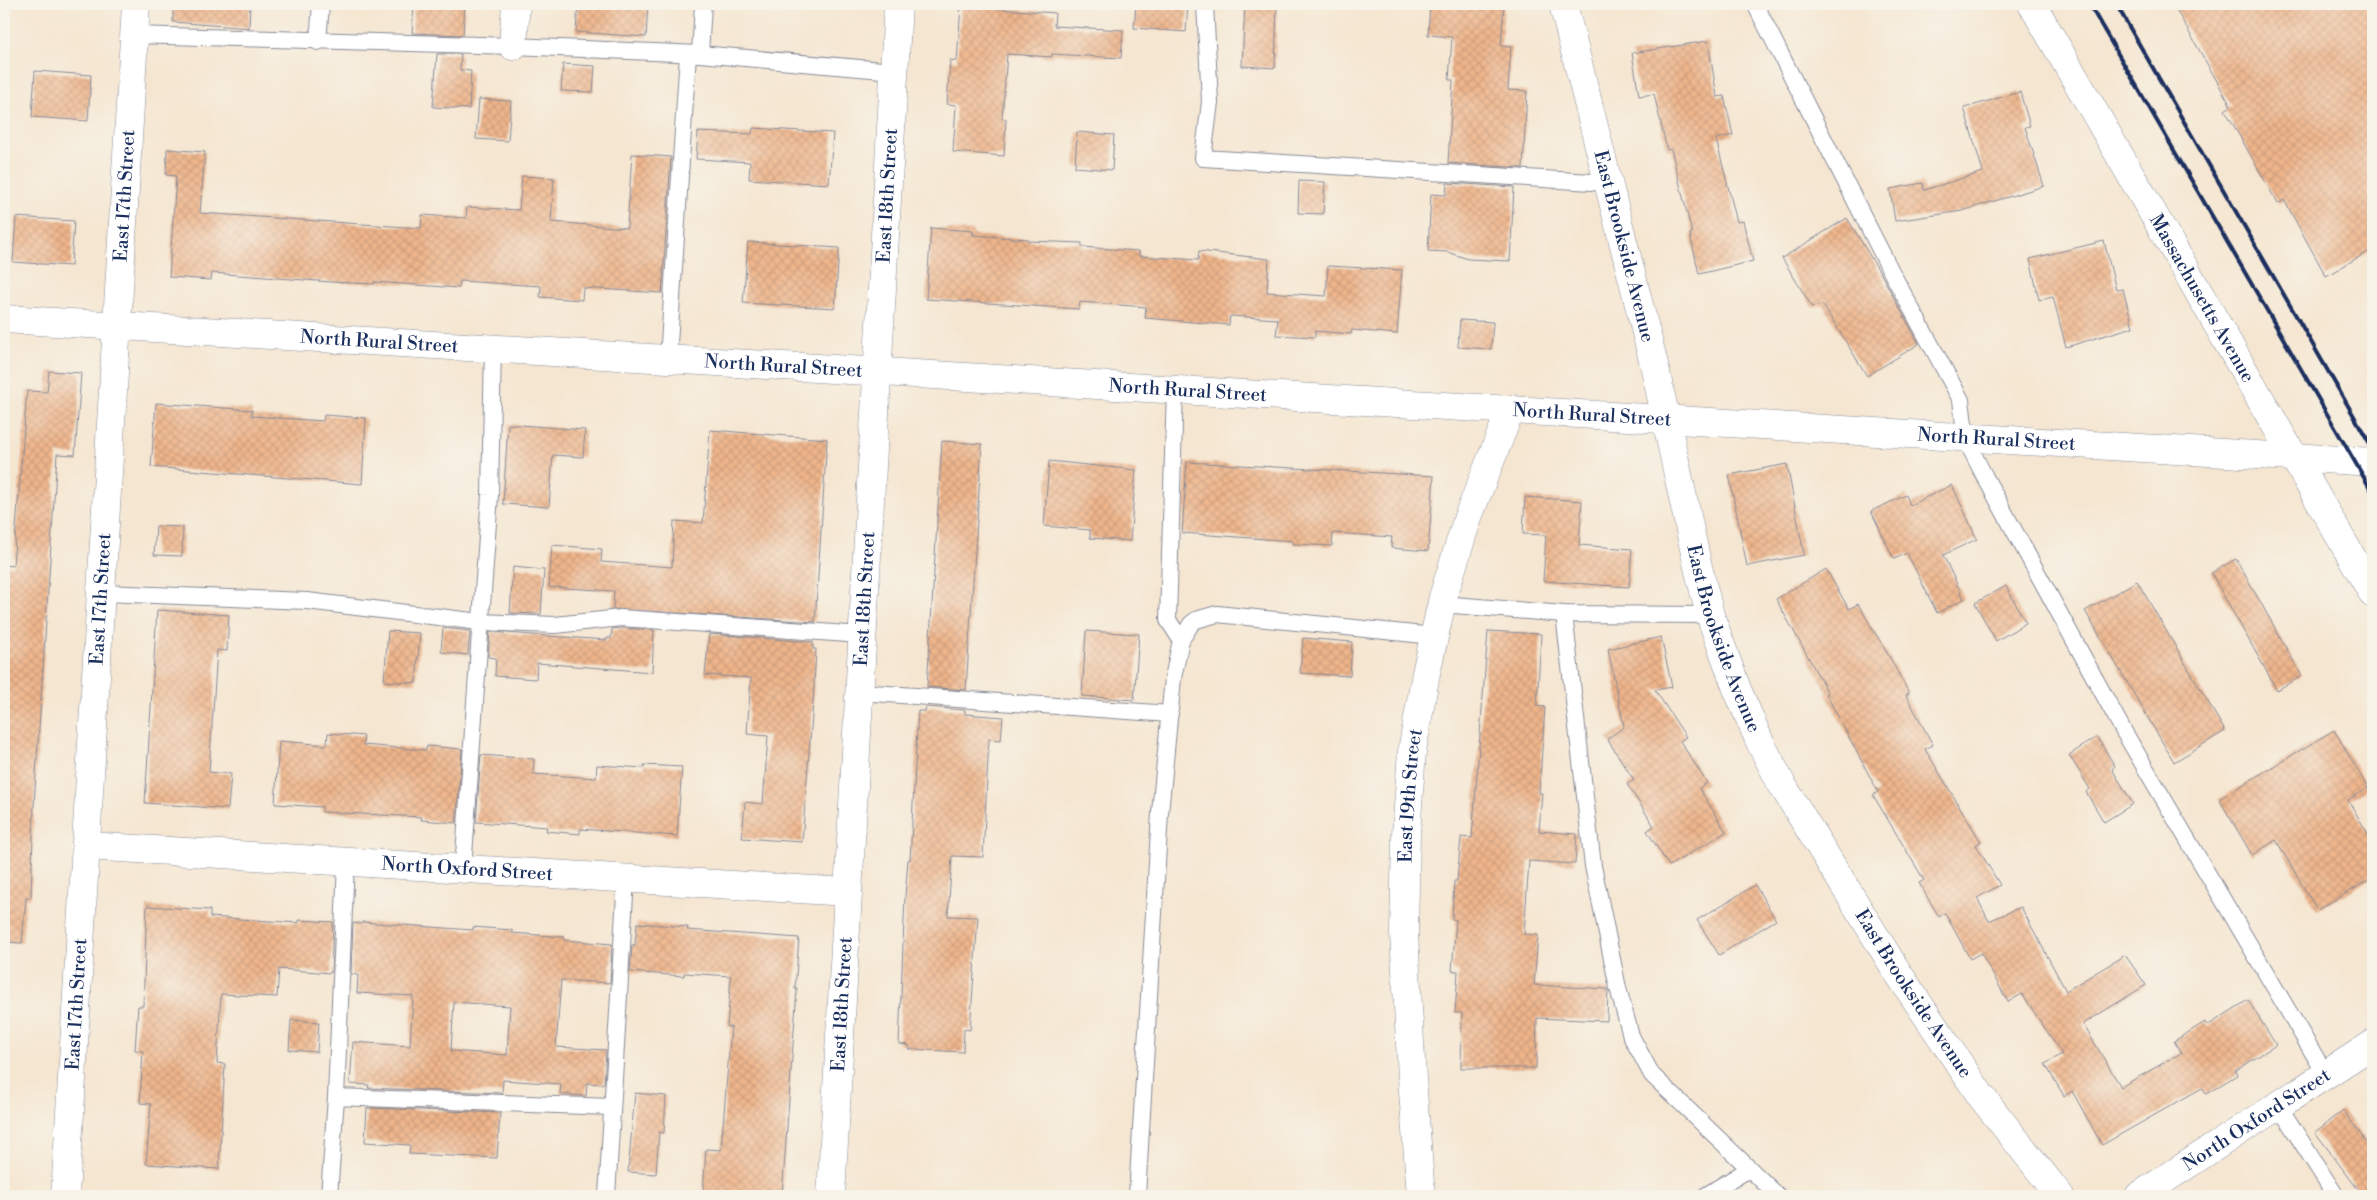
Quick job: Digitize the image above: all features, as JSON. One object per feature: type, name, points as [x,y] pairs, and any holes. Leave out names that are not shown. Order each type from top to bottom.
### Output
[{"type":"street","name":"East 17th Street","points":[[65,1196],[119,326],[136,4]]},
{"type":"street","points":[[514,46],[516,4]]},
{"type":"street","name":"East 18th Street","points":[[831,1196],[898,4]]},
{"type":"street","name":"East Brookside Avenue","points":[[1564,4],[1667,418],[1710,615],[1736,689],[1760,742],[1785,790],[1937,1032],[1981,1096],[2060,1196]]},
{"type":"street","name":"Massachusetts Avenue","points":[[2032,4],[2373,594]]},
{"type":"street","name":"North Rural Street","points":[[4,319],[2373,462]]},
{"type":"street","name":"East 19th Street","points":[[1422,1196],[1411,1069],[1404,913],[1406,834],[1412,751],[1441,604],[1468,517],[1511,409]]},
{"type":"street","name":"North Oxford Street","points":[[87,846],[848,892]]},
{"type":"street","name":"North Oxford Street","points":[[2139,1196],[2373,1044]]},
{"type":"lane","points":[[318,42],[321,4]]},
{"type":"lane","points":[[668,359],[694,54],[703,4]]},
{"type":"lane","points":[[1205,4],[1210,102],[1204,158],[1609,183]]},
{"type":"lane","points":[[1755,4],[1893,275],[1961,400],[1965,436],[1985,477],[2123,730],[2326,1075]]},
{"type":"lane","points":[[134,35],[318,42],[514,46],[694,54],[894,71]]},
{"type":"lane","points":[[464,869],[490,495],[493,348]]},
{"type":"lane","points":[[1175,389],[1168,620],[1181,640]]},
{"type":"lane","points":[[102,593],[308,602],[480,622],[555,625],[621,618],[862,635]]},
{"type":"lane","points":[[1441,604],[1564,614],[1710,615]]},
{"type":"lane","points":[[1137,1196],[1160,823],[1173,678],[1181,640],[1196,620],[1217,614],[1434,636]]},
{"type":"lane","points":[[1564,614],[1593,866],[1618,988],[1631,1036],[1652,1074],[1778,1196]]},
{"type":"lane","points":[[859,692],[1170,714]]},
{"type":"lane","points":[[329,1196],[336,1097],[346,862]]},
{"type":"lane","points":[[607,1196],[626,878]]},
{"type":"lane","points":[[336,1097],[612,1107]]},
{"type":"lane","points":[[2278,1105],[2336,1196]]},
{"type":"lane","points":[[1705,1196],[1749,1169]]},
{"type":"building","points":[[173,4],[250,4],[249,28],[173,22]]},
{"type":"building","points":[[414,4],[465,4],[463,35],[412,33]]},
{"type":"building","points":[[578,4],[648,4],[646,37],[576,32]]},
{"type":"building","points":[[1136,4],[1188,4],[1186,32],[1134,28]]},
{"type":"building","points":[[1245,4],[1277,4],[1275,68],[1242,66]]},
{"type":"building","points":[[1430,4],[1504,4],[1501,46],[1511,47],[1508,90],[1527,91],[1523,168],[1448,163],[1453,80],[1449,80],[1452,37],[1428,35]]},
{"type":"building","points":[[2173,4],[2373,4],[2373,249],[2326,276],[2284,200],[2278,204],[2225,110],[2231,106]]},
{"type":"building","points":[[961,6],[1055,13],[1054,26],[1123,30],[1121,58],[1052,54],[1052,57],[1007,54],[1002,119],[1006,119],[1004,156],[953,152],[956,105],[947,104],[950,60],[957,61]]},
{"type":"building","points":[[1708,41],[1717,97],[1724,96],[1733,135],[1716,139],[1737,222],[1743,221],[1753,261],[1699,274],[1690,234],[1692,233],[1671,149],[1667,150],[1654,94],[1639,96],[1632,53]]},
{"type":"building","points":[[437,54],[461,54],[460,70],[471,71],[469,109],[433,107]]},
{"type":"building","points":[[563,64],[595,66],[593,92],[561,91]]},
{"type":"building","points":[[35,71],[91,75],[88,121],[32,117]]},
{"type":"building","points":[[2020,92],[2030,126],[2025,127],[2044,186],[1962,211],[1895,221],[1890,189],[1923,183],[1924,190],[1983,172],[1964,108]]},
{"type":"building","points":[[479,99],[511,101],[508,141],[476,139]]},
{"type":"building","points":[[753,128],[833,133],[829,184],[749,179],[750,162],[696,159],[698,132],[752,134]]},
{"type":"building","points":[[1077,132],[1114,135],[1112,170],[1075,167]]},
{"type":"building","points":[[167,149],[205,152],[200,213],[421,228],[422,215],[466,218],[467,207],[519,210],[522,176],[554,178],[551,222],[627,228],[632,154],[671,157],[662,293],[583,288],[582,300],[540,297],[541,286],[460,281],[459,288],[374,282],[374,284],[331,282],[212,273],[211,280],[169,277],[176,176],[166,175]]},
{"type":"building","points":[[1299,181],[1325,182],[1323,214],[1298,213]]},
{"type":"building","points":[[1447,183],[1514,187],[1510,261],[1468,259],[1447,252],[1428,251],[1431,194],[1446,195]]},
{"type":"building","points":[[16,217],[74,221],[71,266],[13,262]]},
{"type":"building","points":[[1847,218],[1881,274],[1919,344],[1867,376],[1823,305],[1812,307],[1782,258]]},
{"type":"building","points":[[931,228],[973,231],[973,235],[1028,239],[1028,241],[1082,243],[1082,247],[1139,251],[1139,256],[1198,260],[1199,251],[1269,259],[1267,292],[1326,296],[1328,266],[1402,270],[1397,334],[1352,330],[1351,334],[1315,331],[1315,337],[1276,335],[1278,319],[1230,316],[1229,325],[1145,318],[1146,307],[1080,302],[1079,309],[926,299]]},
{"type":"building","points":[[2104,241],[2116,290],[2123,289],[2133,327],[2066,347],[2053,297],[2039,300],[2030,259]]},
{"type":"building","points":[[748,242],[839,248],[835,308],[743,303]]},
{"type":"building","points":[[1460,320],[1493,322],[1491,349],[1458,347]]},
{"type":"building","points":[[49,371],[81,373],[75,455],[57,454],[34,805],[31,898],[26,898],[22,943],[4,942],[4,565],[13,566],[27,391],[47,392]]},
{"type":"building","points":[[156,403],[252,410],[252,416],[323,421],[324,415],[366,418],[362,484],[151,467]]},
{"type":"building","points":[[508,424],[585,430],[583,457],[553,455],[549,507],[503,504]]},
{"type":"building","points":[[710,430],[827,439],[815,622],[613,609],[614,591],[549,587],[552,545],[602,549],[601,562],[672,567],[674,521],[703,523]]},
{"type":"building","points":[[942,441],[982,444],[966,690],[927,687]]},
{"type":"building","points":[[1049,461],[1136,470],[1130,541],[1090,538],[1090,530],[1044,526]]},
{"type":"building","points":[[1187,462],[1434,476],[1428,551],[1391,548],[1392,537],[1333,533],[1332,546],[1293,544],[1293,541],[1182,533]]},
{"type":"building","points":[[1787,464],[1804,555],[1747,566],[1729,475]]},
{"type":"building","points":[[1952,485],[1977,539],[1943,555],[1964,599],[1937,613],[1907,553],[1894,559],[1871,511],[1906,495],[1910,505]]},
{"type":"building","points":[[1525,497],[1582,501],[1579,545],[1632,549],[1629,587],[1543,581],[1546,535],[1523,534]]},
{"type":"building","points":[[156,526],[183,527],[182,556],[154,555]]},
{"type":"building","points":[[2236,559],[2302,676],[2277,690],[2211,573]]},
{"type":"building","points":[[513,567],[544,570],[541,614],[510,613]]},
{"type":"building","points":[[1826,569],[1849,609],[1858,604],[1890,658],[1909,693],[1906,695],[1933,745],[1925,749],[1981,842],[1976,845],[2000,885],[1977,898],[1989,921],[2021,907],[2066,991],[2125,955],[2146,985],[2083,1024],[2121,1087],[2181,1053],[2174,1041],[2205,1022],[2207,1026],[2248,1000],[2276,1045],[2235,1071],[2237,1075],[2206,1094],[2202,1088],[2102,1145],[2072,1091],[2064,1096],[2045,1064],[2062,1054],[2022,994],[2008,1002],[1981,953],[1970,959],[1945,913],[1939,917],[1919,883],[1924,880],[1873,795],[1878,792],[1826,694],[1828,693],[1776,599]]},
{"type":"building","points":[[2137,581],[2225,731],[2174,762],[2085,611]]},
{"type":"building","points":[[2006,586],[2026,623],[1996,641],[1975,603]]},
{"type":"building","points":[[157,610],[229,615],[227,651],[217,650],[209,772],[231,774],[228,809],[145,803]]},
{"type":"building","points":[[443,628],[470,631],[468,655],[441,652]]},
{"type":"building","points":[[612,629],[654,630],[652,672],[537,663],[536,679],[495,676],[496,658],[488,657],[490,632],[607,640],[607,638],[611,638]]},
{"type":"building","points":[[388,631],[420,633],[416,683],[384,681]]},
{"type":"building","points":[[1086,631],[1139,634],[1134,700],[1082,696]]},
{"type":"building","points":[[1488,631],[1541,634],[1537,706],[1545,707],[1539,793],[1542,793],[1539,831],[1577,834],[1575,864],[1529,861],[1524,934],[1538,935],[1534,985],[1608,989],[1607,1021],[1537,1018],[1536,1068],[1461,1068],[1462,1013],[1455,1013],[1458,971],[1452,971],[1456,920],[1452,919],[1454,881],[1457,881],[1461,837],[1472,838]]},
{"type":"building","points":[[709,634],[813,642],[813,649],[816,649],[802,842],[742,838],[745,802],[763,804],[768,736],[747,734],[751,678],[705,675]]},
{"type":"building","points":[[1661,637],[1672,687],[1655,690],[1686,737],[1680,741],[1707,783],[1699,788],[1726,832],[1669,866],[1647,831],[1654,826],[1627,784],[1634,780],[1607,739],[1624,727],[1608,649]]},
{"type":"building","points":[[1303,638],[1352,642],[1350,676],[1300,673]]},
{"type":"building","points":[[926,707],[965,710],[965,714],[1003,717],[1001,740],[989,739],[983,857],[952,856],[948,916],[978,917],[970,1030],[964,1029],[963,1052],[909,1049],[909,1045],[899,1044],[905,896],[908,860],[910,860],[918,711],[925,711]]},
{"type":"building","points":[[2334,730],[2368,788],[2348,800],[2373,842],[2373,878],[2317,910],[2276,840],[2252,855],[2219,799]]},
{"type":"building","points":[[328,733],[364,736],[363,745],[426,750],[427,746],[462,749],[456,823],[421,820],[422,817],[322,812],[322,807],[275,804],[279,741],[327,745]]},
{"type":"building","points":[[2097,737],[2115,766],[2112,769],[2133,804],[2104,822],[2086,792],[2090,789],[2069,755]]},
{"type":"building","points":[[481,755],[534,759],[533,774],[596,778],[597,765],[644,768],[644,765],[682,767],[677,836],[580,829],[580,834],[546,831],[547,827],[476,822]]},
{"type":"building","points":[[1755,885],[1776,920],[1719,955],[1697,920]]},
{"type":"building","points":[[147,906],[210,910],[210,917],[299,923],[299,920],[333,922],[331,973],[279,969],[277,997],[221,994],[217,1063],[225,1064],[219,1169],[146,1164],[151,1104],[140,1103],[143,1051],[135,1050],[138,1006],[143,1006]]},
{"type":"building","points":[[362,922],[473,930],[473,927],[512,930],[512,933],[564,937],[564,940],[612,944],[610,983],[561,980],[556,1047],[606,1050],[604,1084],[587,1083],[586,1096],[560,1094],[561,1084],[503,1080],[502,1093],[368,1088],[369,1085],[350,1084],[353,1042],[410,1046],[413,996],[357,993],[358,975],[351,974],[353,923],[362,924]],"holes":[[[454,1002],[510,1006],[507,1055],[451,1051]]]},
{"type":"building","points":[[637,923],[688,927],[687,930],[799,938],[782,1196],[703,1193],[706,1149],[721,1150],[731,1027],[727,1027],[731,976],[684,973],[684,976],[630,972],[632,945],[635,945]]},
{"type":"building","points":[[291,1020],[319,1022],[317,1052],[289,1050]]},
{"type":"building","points":[[635,1093],[666,1096],[664,1133],[659,1132],[656,1174],[628,1172]]},
{"type":"building","points":[[367,1108],[500,1113],[497,1158],[409,1154],[410,1145],[365,1142]]},
{"type":"building","points":[[2343,1110],[2373,1151],[2373,1196],[2363,1196],[2315,1132]]},
{"type":"railway","points":[[2089,4],[2373,493]]},
{"type":"railway","points":[[2116,4],[2373,449]]}]
